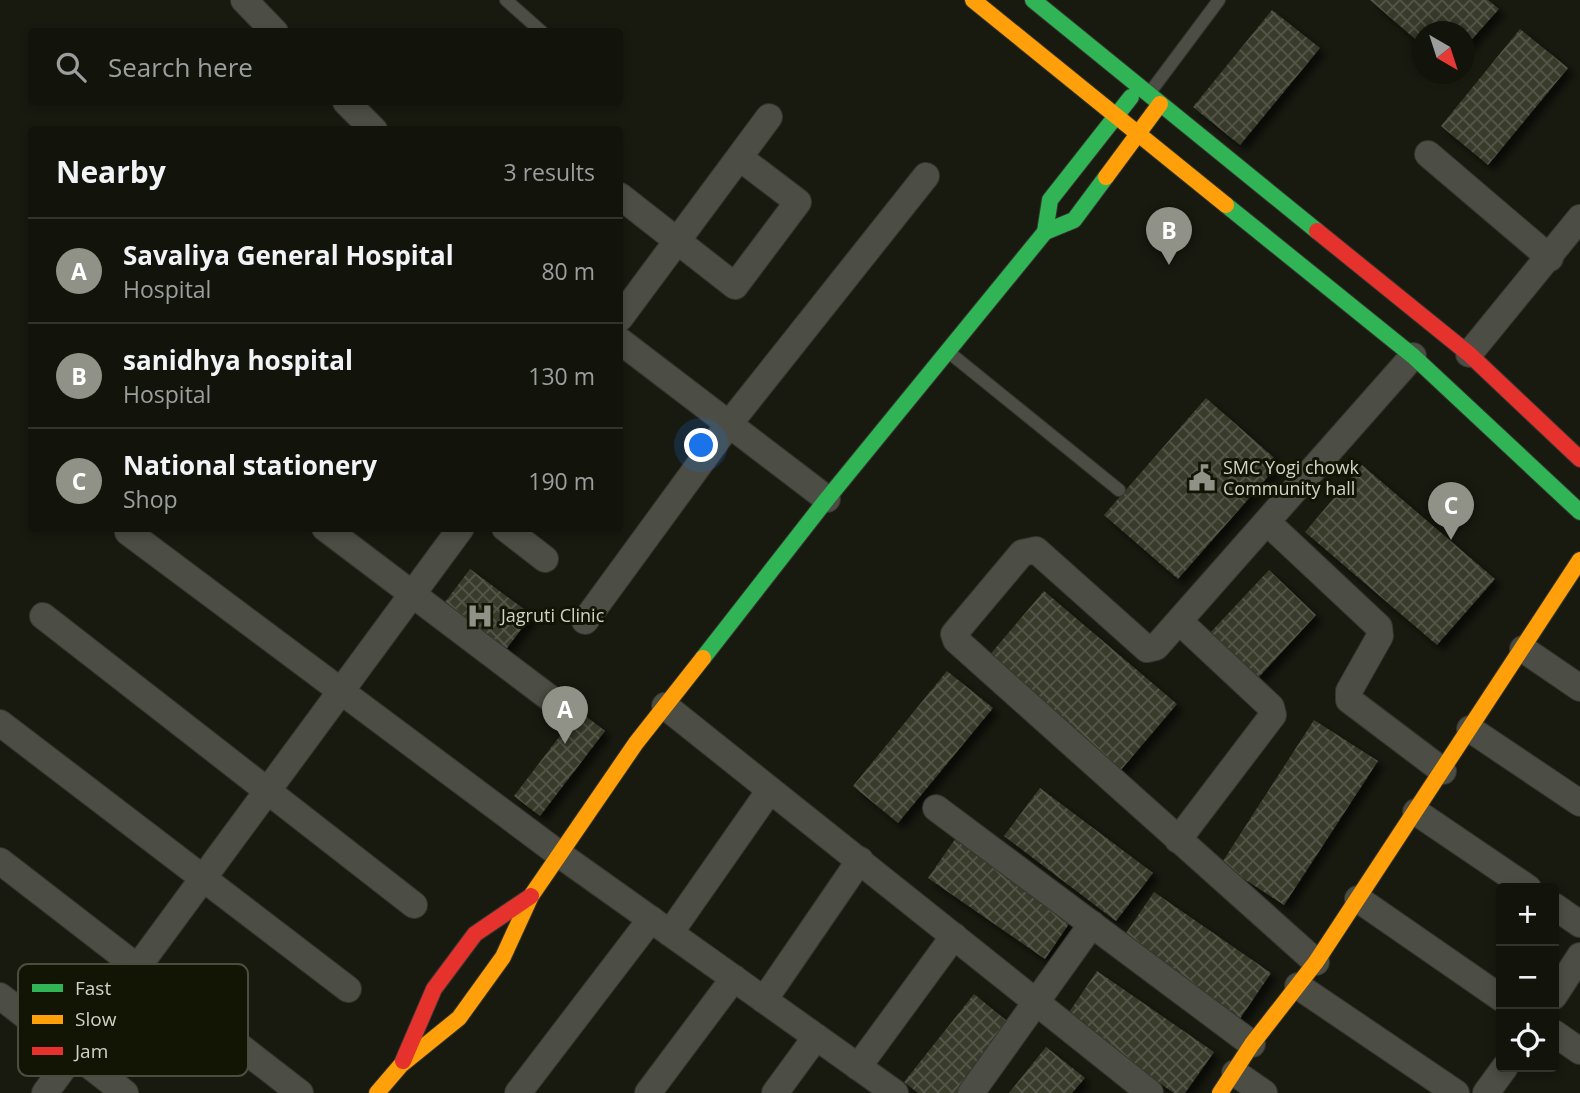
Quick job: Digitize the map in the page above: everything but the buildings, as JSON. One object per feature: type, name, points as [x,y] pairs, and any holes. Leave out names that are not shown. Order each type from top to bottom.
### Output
[{"type":"street","points":[[244,0],[271,28]]},
{"type":"street","points":[[973,0],[1413,356],[1580,512]]},
{"type":"street","points":[[1032,0],[1469,354],[1580,459]]},
{"type":"street","points":[[1045,232],[1050,200],[1116,116],[1150,95]]},
{"type":"street","points":[[377,1093],[401,1065],[459,1018],[503,957],[531,896],[665,706],[827,499],[1045,232],[1074,220],[1139,134],[1150,95]]},
{"type":"street","points":[[349,105],[370,126]]},
{"type":"street","points":[[623,314],[769,117]]},
{"type":"street","points":[[1428,154],[1550,258]]},
{"type":"street","points":[[623,199],[731,285],[739,283],[798,202],[740,159]]},
{"type":"street","points":[[585,621],[729,424],[926,176]]},
{"type":"street","points":[[1469,354],[1580,218]]},
{"type":"street","points":[[623,343],[827,499]]},
{"type":"street","points":[[1316,962],[956,640],[954,634],[1022,553],[1029,550],[1041,555],[1147,649],[1156,647],[1413,356]]},
{"type":"street","points":[[1267,522],[1379,627],[1380,636],[1349,691],[1349,700],[1443,771]]},
{"type":"street","points":[[128,532],[559,854],[895,1093]]},
{"type":"street","points":[[330,532],[551,699]]},
{"type":"street","points":[[141,964],[458,532]]},
{"type":"street","points":[[510,532],[545,559]]},
{"type":"street","points":[[1264,1093],[1227,1083],[1252,1044],[1316,962],[1580,560]]},
{"type":"street","points":[[43,617],[414,905]]},
{"type":"street","points":[[1178,840],[1273,715],[1270,707],[1180,622]]},
{"type":"street","points":[[1523,649],[1580,688]]},
{"type":"street","points":[[665,706],[1150,1093]]},
{"type":"street","points":[[0,723],[348,989]]},
{"type":"street","points":[[1470,729],[1580,803]]},
{"type":"street","points":[[518,1093],[661,926],[770,790]]},
{"type":"street","points":[[936,808],[1252,1044]]},
{"type":"street","points":[[1416,812],[1521,883]]},
{"type":"street","points":[[764,1000],[860,860]]},
{"type":"street","points":[[0,861],[133,964]]},
{"type":"street","points":[[401,1065],[434,989],[475,934],[531,896]]},
{"type":"street","points":[[1358,899],[1496,995]]},
{"type":"street","points":[[1559,909],[1580,924]]},
{"type":"street","points":[[971,1093],[1038,1004],[1093,924]]},
{"type":"street","points":[[858,1067],[954,936]]},
{"type":"street","points":[[1559,988],[1580,956]]},
{"type":"street","points":[[648,1093],[734,978]]},
{"type":"street","points":[[1298,986],[1456,1093]]},
{"type":"street","points":[[0,996],[18,1010]]},
{"type":"street","points":[[1559,1036],[1580,1051]]},
{"type":"street","points":[[775,1093],[816,1037]]},
{"type":"street","points":[[248,1053],[300,1093]]},
{"type":"street","points":[[1486,1093],[1501,1072]]},
{"type":"street","points":[[45,1093],[58,1076]]},
{"type":"street","points":[[103,1076],[125,1093]]},
{"type":"lane","points":[[506,0],[538,28]]},
{"type":"lane","points":[[1150,95],[1219,0]]},
{"type":"lane","points":[[947,352],[1119,490]]},
{"type":"traffic: fast","points":[[1033,0],[1317,231]]},
{"type":"traffic: fast","points":[[1045,232],[1050,200],[1131,97]]},
{"type":"traffic: fast","points":[[703,658],[827,499],[1045,232],[1074,220],[1106,177]]},
{"type":"traffic: fast","points":[[1226,205],[1413,356],[1580,512]]},
{"type":"traffic: slow","points":[[973,0],[1226,205]]},
{"type":"traffic: slow","points":[[1106,177],[1160,104]]},
{"type":"traffic: slow","points":[[1220,1093],[1252,1044],[1316,962],[1580,560]]},
{"type":"traffic: slow","points":[[377,1093],[401,1065],[459,1018],[503,957],[531,896],[636,743],[703,658]]},
{"type":"traffic: jam","points":[[1317,231],[1469,354],[1580,459]]},
{"type":"traffic: jam","points":[[403,1061],[434,989],[475,934],[531,896]]},
{"type":"place","name":"sanidhya hospital","points":[[1169,265]]},
{"type":"place","name":"SMC Yogi chowk Community hall","points":[[1202,478]]},
{"type":"place","name":"National stationery","points":[[1451,540]]},
{"type":"place","name":"Jagruti Clinic","points":[[480,616]]},
{"type":"place","name":"Savaliya General Hospital","points":[[565,744]]}]
